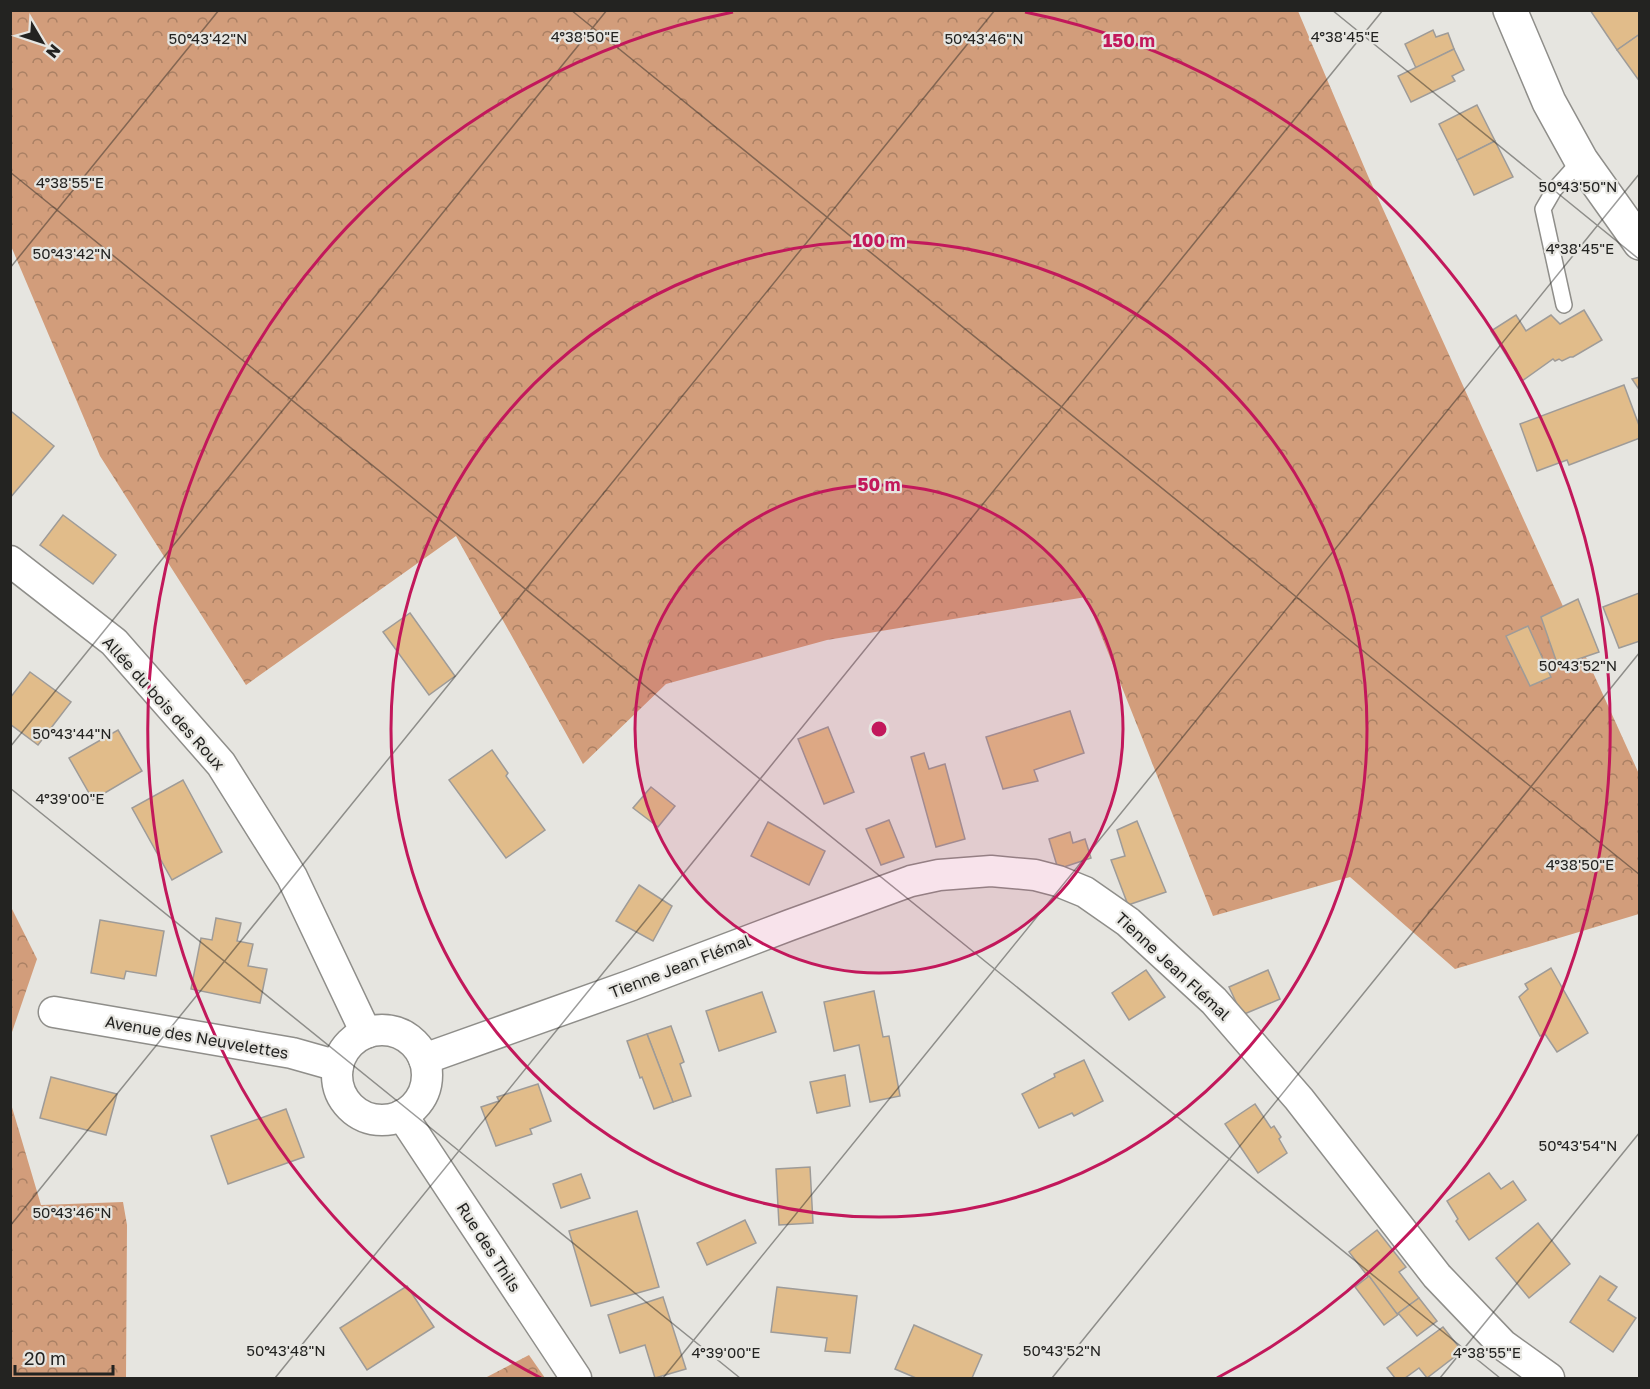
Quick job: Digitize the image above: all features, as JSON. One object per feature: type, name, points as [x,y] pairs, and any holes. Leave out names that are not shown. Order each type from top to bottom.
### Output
[{"type":"main road","points":[[1509,10],[1549,102],[1581,160],[1640,243]]},
{"type":"street","name":"Allée du bois des Roux","points":[[10,561],[114,642],[221,764],[292,878],[366,1033]]},
{"type":"street","name":"Tienne Jean Flémal","points":[[424,1059],[629,986],[790,924],[911,881],[939,875],[991,871],[1035,875],[1058,881],[1085,892],[1128,922],[1214,1000],[1299,1099],[1437,1276],[1503,1345],[1549,1378]]},
{"type":"street","name":"Avenue des Neuvelettes","points":[[54,1012],[292,1053],[338,1066]]},
{"type":"street","points":[[384,1030],[398,1033],[419,1048],[424,1059],[427,1078],[424,1092],[417,1104],[402,1116],[393,1119],[379,1120],[365,1117],[354,1111],[344,1100],[338,1087],[338,1066],[345,1049],[357,1037],[371,1031],[384,1030]]},
{"type":"street","name":"Rue des Thils","points":[[402,1116],[576,1378]]},
{"type":"lane","points":[[1564,305],[1543,209],[1554,190],[1581,160]]},
{"type":"green space","points":[[10,11],[1298,11],[1368,176],[1639,774],[1639,914],[1455,969],[1350,877],[1213,916],[1086,597],[827,640],[666,684],[583,764],[456,536],[246,685],[100,456],[11,246]]},
{"type":"green space","points":[[10,907],[37,959],[11,1035]]},
{"type":"green space","points":[[11,1104],[41,1205],[123,1202],[127,1225],[126,1378],[11,1378]]},
{"type":"green space","points":[[529,1355],[545,1378],[485,1378]]},
{"type":"building","points":[[1590,10],[1640,10],[1640,34],[1617,50]]},
{"type":"building","points":[[1433,30],[1436,37],[1448,33],[1454,49],[1416,68],[1405,44]]},
{"type":"building","points":[[1640,34],[1640,82],[1617,50]]},
{"type":"building","points":[[1454,49],[1464,70],[1452,76],[1455,81],[1411,102],[1398,76]]},
{"type":"building","points":[[1477,105],[1495,141],[1457,160],[1439,124]]},
{"type":"building","points":[[1495,141],[1513,177],[1474,195],[1457,160]]},
{"type":"building","points":[[1584,310],[1602,340],[1573,357],[1562,361],[1553,359],[1522,381],[1491,331],[1516,315],[1526,331],[1551,315],[1560,324]]},
{"type":"building","points":[[1640,377],[1640,391],[1632,379]]},
{"type":"building","points":[[1624,385],[1640,428],[1640,438],[1569,465],[1567,460],[1537,471],[1520,424]]},
{"type":"building","points":[[12,412],[54,446],[10,498],[10,414]]},
{"type":"building","points":[[63,515],[116,555],[93,584],[40,545]]},
{"type":"building","points":[[1639,593],[1640,641],[1619,648],[1603,607]]},
{"type":"building","points":[[1578,599],[1599,652],[1558,666],[1541,617]]},
{"type":"building","points":[[410,613],[455,676],[429,695],[383,632]]},
{"type":"building","points":[[1528,626],[1551,677],[1530,686],[1506,636]]},
{"type":"building","points":[[30,672],[71,702],[38,745],[10,724],[10,698]]},
{"type":"building","points":[[1070,711],[1084,753],[1034,770],[1038,781],[1003,789],[986,737]]},
{"type":"building","points":[[828,727],[854,792],[824,804],[798,739]]},
{"type":"building","points":[[118,730],[142,771],[93,800],[69,758]]},
{"type":"building","points":[[492,750],[508,773],[506,776],[545,830],[506,858],[449,780]]},
{"type":"building","points":[[924,753],[929,769],[945,764],[965,839],[936,847],[911,757]]},
{"type":"building","points":[[183,780],[222,852],[172,880],[132,808]]},
{"type":"building","points":[[651,787],[675,806],[658,827],[633,808]]},
{"type":"building","points":[[889,820],[904,857],[881,865],[866,829]]},
{"type":"building","points":[[1137,821],[1166,892],[1128,905],[1111,860],[1125,856],[1117,830]]},
{"type":"building","points":[[768,822],[825,851],[809,885],[751,856]]},
{"type":"building","points":[[1070,832],[1073,843],[1085,839],[1091,858],[1058,869],[1049,839]]},
{"type":"building","points":[[639,885],[672,906],[653,941],[616,921]]},
{"type":"building","points":[[216,918],[241,923],[237,941],[253,944],[248,966],[267,969],[260,1003],[191,989],[201,938],[212,940]]},
{"type":"building","points":[[100,920],[164,931],[156,976],[126,971],[124,979],[91,973]]},
{"type":"building","points":[[1551,968],[1588,1033],[1557,1052],[1545,1034],[1540,1036],[1519,997],[1528,989],[1525,984]]},
{"type":"building","points":[[1146,970],[1165,997],[1129,1020],[1112,993]]},
{"type":"building","points":[[1268,970],[1280,999],[1242,1015],[1229,987]]},
{"type":"building","points":[[874,991],[883,1037],[889,1036],[900,1096],[870,1102],[859,1045],[834,1051],[824,1002]]},
{"type":"building","points":[[762,992],[776,1032],[719,1051],[706,1011]]},
{"type":"building","points":[[671,1026],[684,1062],[680,1064],[691,1096],[673,1102],[647,1034]]},
{"type":"building","points":[[647,1034],[673,1102],[654,1109],[627,1041]]},
{"type":"building","points":[[1084,1060],[1103,1101],[1074,1116],[1072,1113],[1039,1128],[1022,1094],[1055,1077],[1054,1074]]},
{"type":"building","points":[[845,1075],[850,1106],[817,1113],[810,1082]]},
{"type":"building","points":[[51,1077],[117,1094],[106,1135],[40,1118]]},
{"type":"building","points":[[538,1084],[551,1121],[530,1129],[532,1134],[496,1146],[481,1107],[499,1101],[497,1097]]},
{"type":"building","points":[[1255,1104],[1271,1128],[1274,1126],[1287,1153],[1258,1173],[1225,1124]]},
{"type":"building","points":[[286,1109],[304,1157],[228,1184],[211,1136]]},
{"type":"building","points":[[810,1167],[813,1223],[779,1225],[776,1169]]},
{"type":"building","points":[[1489,1173],[1501,1189],[1513,1181],[1526,1200],[1469,1240],[1456,1221],[1458,1219],[1447,1201]]},
{"type":"building","points":[[581,1174],[590,1198],[561,1208],[553,1184]]},
{"type":"building","points":[[637,1211],[659,1287],[591,1306],[569,1231]]},
{"type":"building","points":[[745,1220],[756,1243],[707,1265],[697,1243]]},
{"type":"building","points":[[1538,1223],[1570,1264],[1529,1298],[1496,1258]]},
{"type":"building","points":[[1377,1230],[1406,1267],[1399,1272],[1419,1298],[1397,1314],[1349,1252]]},
{"type":"building","points":[[1369,1276],[1397,1314],[1419,1298],[1437,1321],[1417,1336],[1399,1314],[1384,1325],[1355,1287]]},
{"type":"building","points":[[1600,1276],[1617,1287],[1608,1300],[1636,1318],[1613,1352],[1570,1322]]},
{"type":"building","points":[[407,1286],[434,1327],[367,1370],[340,1328]]},
{"type":"building","points":[[777,1287],[857,1296],[850,1353],[825,1351],[827,1338],[771,1332]]},
{"type":"building","points":[[663,1297],[686,1369],[655,1378],[645,1345],[620,1353],[608,1315]]},
{"type":"building","points":[[914,1325],[982,1355],[972,1378],[916,1378],[895,1369]]},
{"type":"building","points":[[1443,1327],[1462,1351],[1427,1378],[1419,1368],[1405,1378],[1395,1378],[1387,1368]]}]
